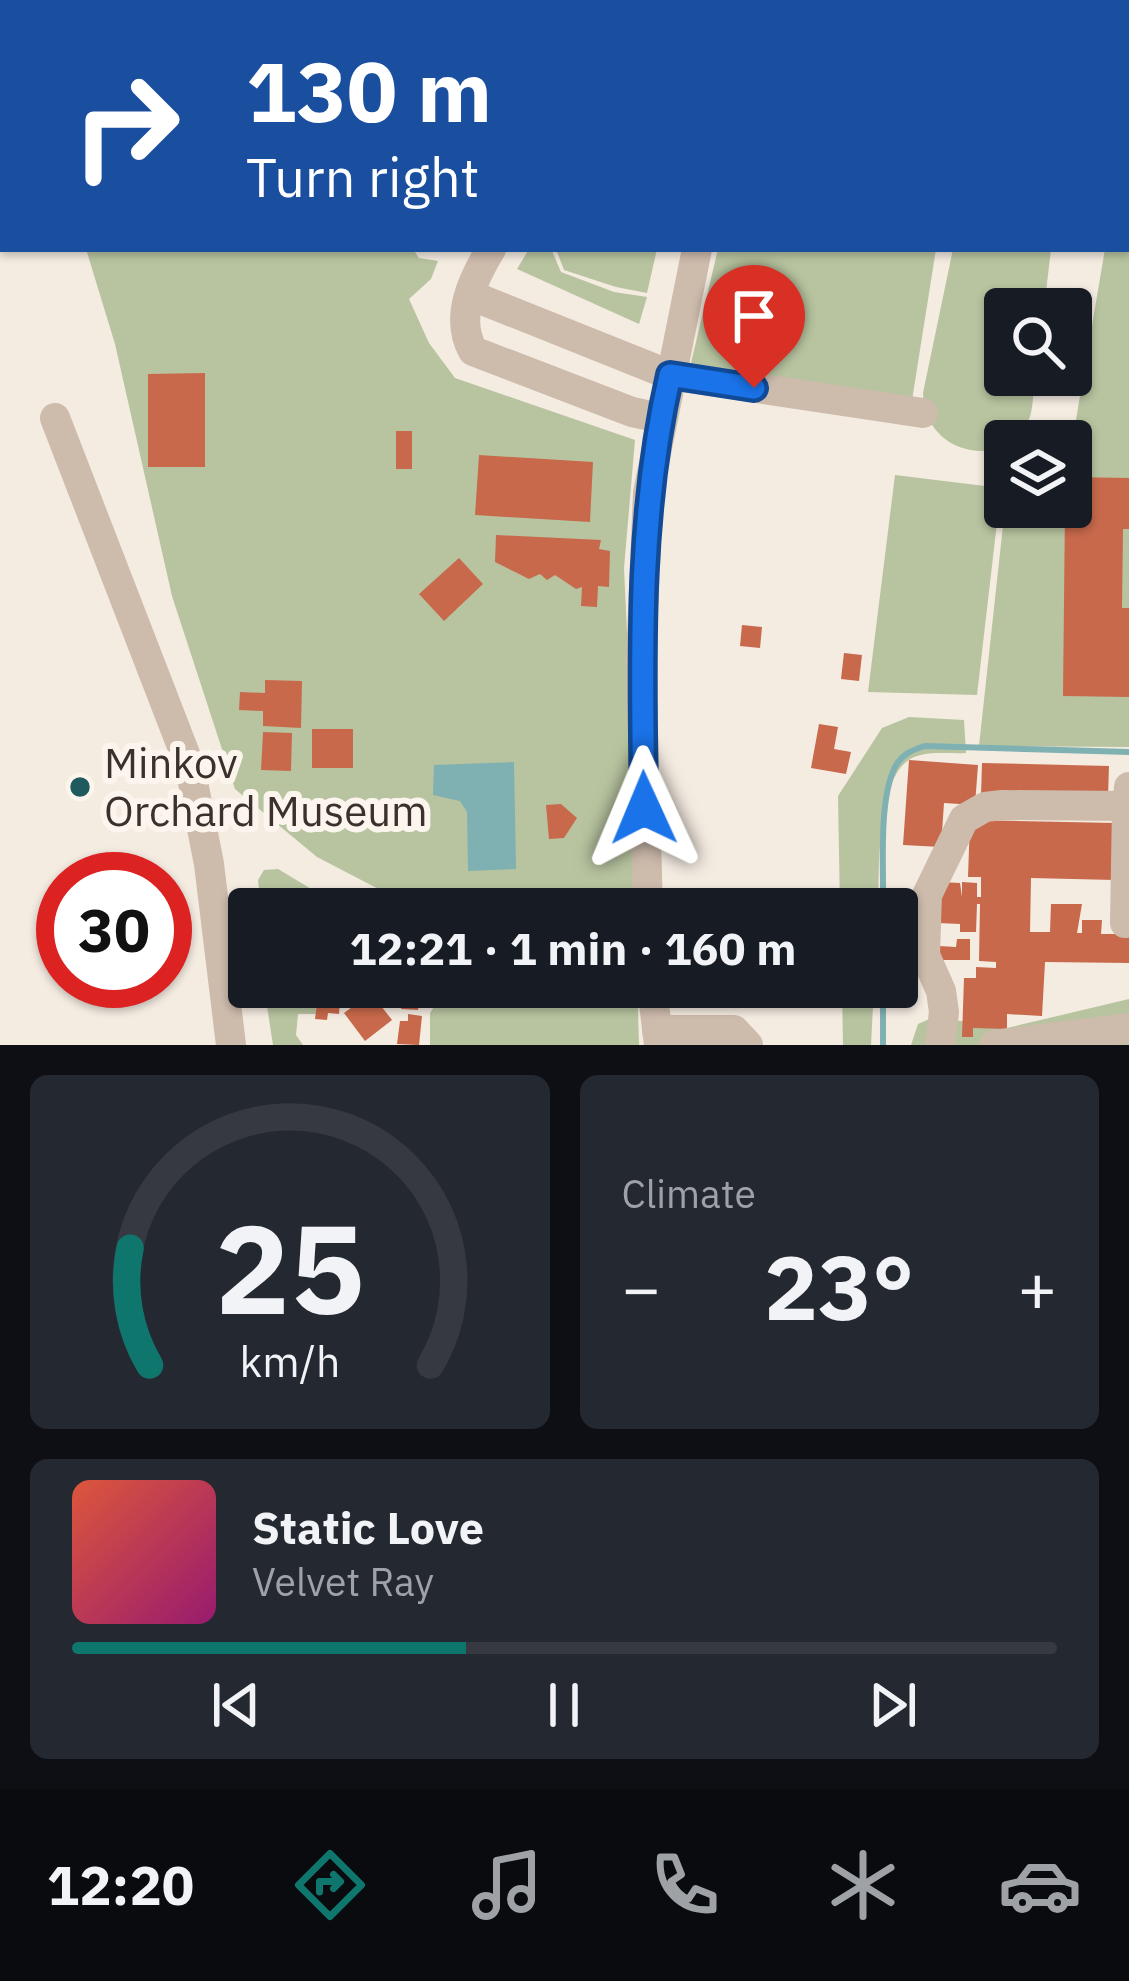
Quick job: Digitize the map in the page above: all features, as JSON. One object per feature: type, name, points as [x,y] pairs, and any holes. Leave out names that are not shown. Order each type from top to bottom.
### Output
[{"type":"street","points":[[490,252],[470,295],[465,336],[473,351],[632,412],[660,418]]},
{"type":"street","points":[[647,888],[641,632],[648,493],[696,252]]},
{"type":"street","points":[[470,295],[670,375],[923,412]]},
{"type":"street","points":[[55,418],[190,767],[209,864],[231,1045]]},
{"type":"street","points":[[1125,923],[1128,796],[993,805],[964,819],[927,895],[925,955],[941,991],[940,1041],[992,1045],[1129,1028]]},
{"type":"street","points":[[654,1008],[658,1038],[741,1037]]},
{"type":"green space","points":[[87,252],[415,252],[419,258],[438,261],[431,279],[409,299],[429,343],[455,378],[635,440],[624,568],[639,888],[377,888],[317,857],[235,789],[172,596],[115,344]]},
{"type":"green space","points":[[527,252],[552,252],[561,272],[614,292],[647,297],[639,324],[517,269]]},
{"type":"green space","points":[[557,252],[656,252],[647,293],[564,270]]},
{"type":"green space","points":[[717,252],[936,252],[910,413],[686,384]]},
{"type":"green space","points":[[952,252],[1051,252],[1046,288],[984,288],[984,396],[1033,396],[1029,420],[984,420],[984,451],[951,443],[927,415],[923,393]]},
{"type":"green space","points":[[1104,252],[1129,252],[1129,747],[979,746],[1003,528],[1092,528],[1092,420],[1076,420],[1080,396],[1092,396],[1092,325]]},
{"type":"green space","points":[[895,475],[984,486],[984,528],[996,528],[977,695],[868,692]]},
{"type":"green space","points":[[909,717],[964,720],[966,753],[923,754],[903,765],[886,800],[879,888],[840,888],[838,796],[882,728]]},
{"type":"green space","points":[[278,869],[310,888],[259,888],[264,870]]},
{"type":"green space","points":[[1129,999],[1129,1045],[911,1045],[918,1024],[934,1017],[1007,1028]]},
{"type":"green space","points":[[267,1008],[316,1008],[316,1014],[298,1014],[296,1035],[303,1045],[273,1045]]},
{"type":"green space","points":[[433,1008],[638,1008],[639,1045],[430,1045]]},
{"type":"green space","points":[[842,1008],[873,1008],[871,1045],[843,1045]]},
{"type":"water","points":[[514,762],[516,869],[468,871],[467,812],[460,801],[433,795],[434,765]]},
{"type":"building","points":[[205,373],[205,467],[148,467],[148,374]]},
{"type":"building","points":[[396,431],[412,431],[412,469],[396,469]]},
{"type":"building","points":[[479,455],[593,462],[590,522],[475,515]]},
{"type":"building","points":[[1092,477],[1129,478],[1122,608],[1129,608],[1129,697],[1063,696],[1065,528],[1092,528]]},
{"type":"building","points":[[496,535],[601,540],[599,549],[610,551],[609,587],[598,586],[597,607],[581,606],[582,587],[576,589],[555,575],[547,580],[540,574],[529,579],[495,562]]},
{"type":"building","points":[[459,558],[483,584],[444,621],[419,594]]},
{"type":"building","points":[[742,625],[762,627],[760,648],[740,646]]},
{"type":"building","points":[[844,653],[862,655],[859,681],[841,679]]},
{"type":"building","points":[[265,680],[302,681],[301,728],[263,726],[263,711],[239,710],[240,692],[265,693]]},
{"type":"building","points":[[819,724],[838,727],[834,749],[851,752],[846,774],[811,768]]},
{"type":"building","points":[[312,729],[353,729],[353,768],[312,768]]},
{"type":"building","points":[[263,732],[292,733],[291,771],[261,770]]},
{"type":"building","points":[[909,760],[978,765],[975,805],[944,803],[941,847],[903,845]]},
{"type":"building","points":[[982,763],[1109,766],[1108,797],[981,795]]},
{"type":"building","points":[[561,804],[577,818],[564,838],[549,839],[546,805]]},
{"type":"building","points":[[970,820],[1116,823],[1115,880],[1031,878],[1030,932],[1050,932],[1051,904],[1082,904],[1077,933],[1082,933],[1082,920],[1102,920],[1101,934],[1129,934],[1129,963],[1045,962],[1042,1016],[1007,1014],[1007,1029],[973,1028],[973,1037],[962,1037],[964,978],[976,978],[976,967],[996,968],[996,962],[979,961],[980,904],[976,932],[960,932],[960,924],[938,923],[940,882],[960,883],[962,897],[962,882],[977,883],[977,897],[981,897],[981,877],[968,877]]},
{"type":"building","points":[[957,939],[970,939],[970,960],[939,960],[939,946],[956,947]]},
{"type":"building","points":[[316,1008],[340,1008],[339,1014],[328,1013],[327,1020],[315,1019]]},
{"type":"building","points":[[351,1008],[383,1008],[392,1020],[365,1041],[344,1013]]},
{"type":"building","points":[[408,1014],[422,1016],[419,1045],[397,1044],[400,1021],[408,1021]]},
{"type":"waterway","points":[[883,888],[886,798],[895,767],[908,753],[925,746],[1129,752]]},
{"type":"waterway","points":[[883,1008],[883,1045]]},
{"type":"place","name":"Minkov Orchard Museum","points":[[80,787]]},
{"type":"route","points":[[644,808],[641,632],[645,536],[655,445],[670,375],[754,388]]}]
